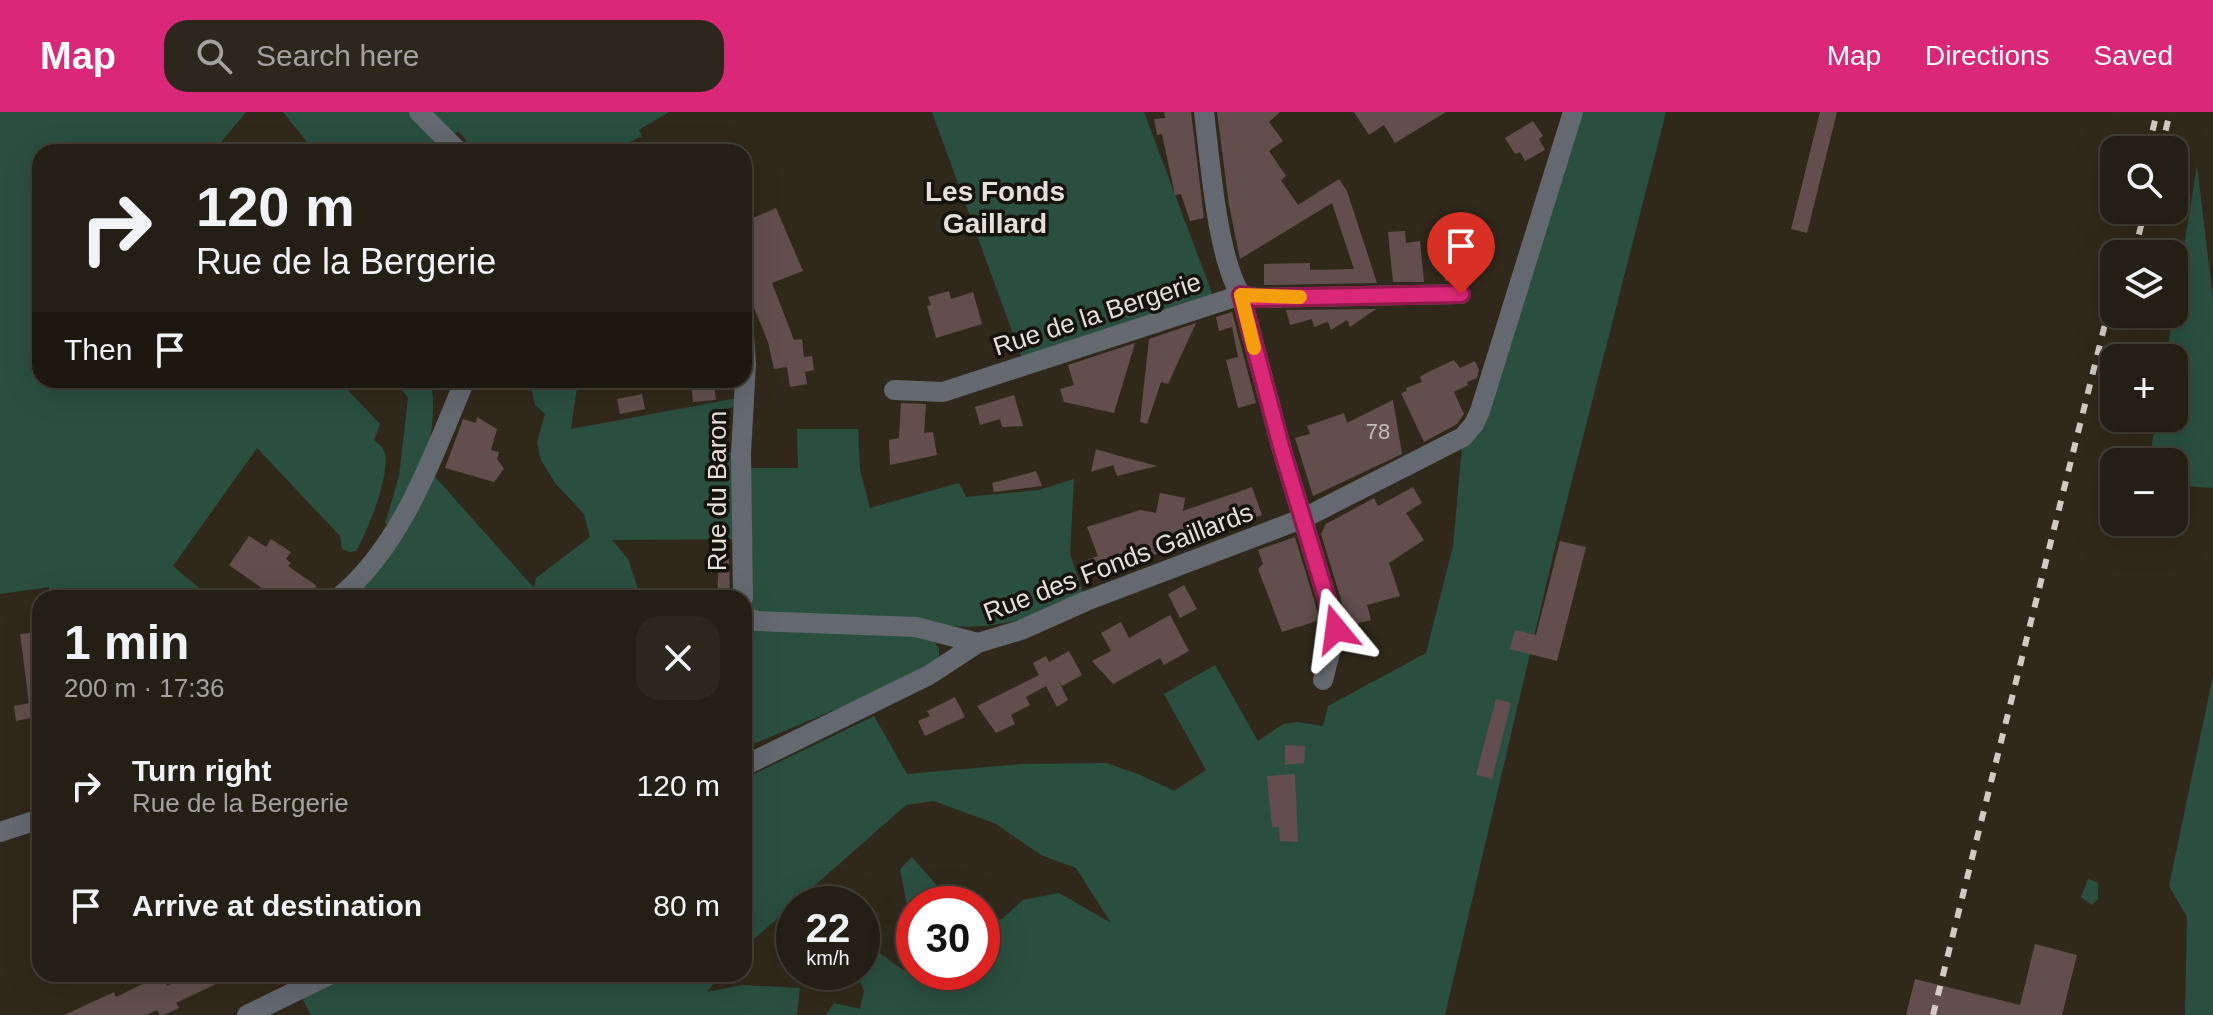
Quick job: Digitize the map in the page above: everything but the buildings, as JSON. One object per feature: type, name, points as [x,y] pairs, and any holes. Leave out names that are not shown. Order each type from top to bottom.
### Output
[{"type":"street","points":[[419,112],[451,144]]},
{"type":"street","points":[[1204,112],[1224,246],[1233,283],[1241,295],[1282,450],[1336,629],[1323,680]]},
{"type":"street","name":"Rue des Fonds Gaillards","points":[[752,762],[929,675],[978,643],[1021,630],[1086,601],[1304,518],[1463,437],[1474,424],[1573,112]]},
{"type":"street","name":"Rue de la Bergerie","points":[[894,390],[943,392],[1241,295],[1257,298],[1461,294]]},
{"type":"street","points":[[347,590],[387,541],[422,484],[462,388]]},
{"type":"street","name":"Rue du Baron","points":[[743,590],[741,453],[745,388]]},
{"type":"street","points":[[752,619],[916,627],[978,643]]},
{"type":"street","points":[[0,832],[32,822]]},
{"type":"street","points":[[247,1015],[315,982]]},
{"type":"green space","points":[[0,112],[246,112],[220,144],[32,144],[32,388],[346,388],[380,424],[374,440],[382,448],[385,458],[378,500],[356,551],[342,549],[340,536],[257,448],[173,566],[202,590],[49,590],[49,587],[0,594]]},
{"type":"green space","points":[[283,112],[669,112],[639,130],[642,136],[626,144],[469,144],[458,131],[444,144],[309,144]]},
{"type":"green space","points":[[932,112],[1144,112],[1216,304],[1024,364]]},
{"type":"green space","points":[[1573,112],[1666,112],[1556,543],[1445,1015],[826,1015],[834,1003],[860,1009],[864,990],[880,990],[880,953],[896,965],[896,990],[1000,990],[1000,919],[1023,900],[1059,893],[1111,923],[1076,868],[1041,855],[996,824],[934,801],[906,805],[814,886],[776,886],[776,920],[752,941],[752,775],[874,716],[907,774],[1020,764],[1106,763],[1174,791],[1206,770],[1164,694],[1215,665],[1258,741],[1283,724],[1297,722],[1323,726],[1328,706],[1426,653],[1453,546],[1463,437]]},
{"type":"green space","points":[[2197,166],[2213,298],[2213,488],[2188,486],[2188,448],[2151,448],[2154,432],[2188,432],[2188,344],[2168,344],[2171,328],[2188,328],[2188,240],[2185,240]]},
{"type":"green space","points":[[401,388],[432,388],[433,413],[425,475],[429,470],[534,588],[536,578],[590,537],[584,514],[555,483],[541,460],[537,442],[545,414],[535,405],[531,388],[577,388],[571,429],[743,397],[742,406],[711,411],[711,452],[741,453],[742,468],[798,468],[797,429],[858,429],[860,470],[870,508],[959,483],[966,497],[1039,490],[1074,479],[1070,554],[1086,601],[1003,623],[951,626],[933,641],[939,648],[939,658],[865,697],[752,745],[752,590],[742,590],[742,539],[612,540],[628,559],[638,590],[344,590],[392,525],[385,524],[399,476],[408,398]]},
{"type":"green space","points":[[2213,676],[2213,1015],[2185,1015],[2187,917],[2169,886]]},
{"type":"green space","points":[[912,857],[937,886],[903,886],[900,869]]},
{"type":"green space","points":[[2088,879],[2098,883],[2098,899],[2092,905],[2081,897]]},
{"type":"green space","points":[[314,982],[715,982],[707,992],[742,985],[800,990],[797,1015],[311,1015],[298,990]]},
{"type":"railway","points":[[2151,136],[2157,112]]},
{"type":"railway","points":[[2164,136],[2170,112]]},
{"type":"railway","points":[[2138,240],[2142,224]]},
{"type":"railway","points":[[1933,1015],[2104,328]]},
{"type":"slow traffic","points":[[1254,348],[1241,295],[1257,298],[1300,297]]},
{"type":"district","name":"Les Fonds Gaillard","points":[[995,207]]},
{"type":"route","points":[[1336,629],[1282,450],[1241,295],[1257,298],[1461,294]]}]
